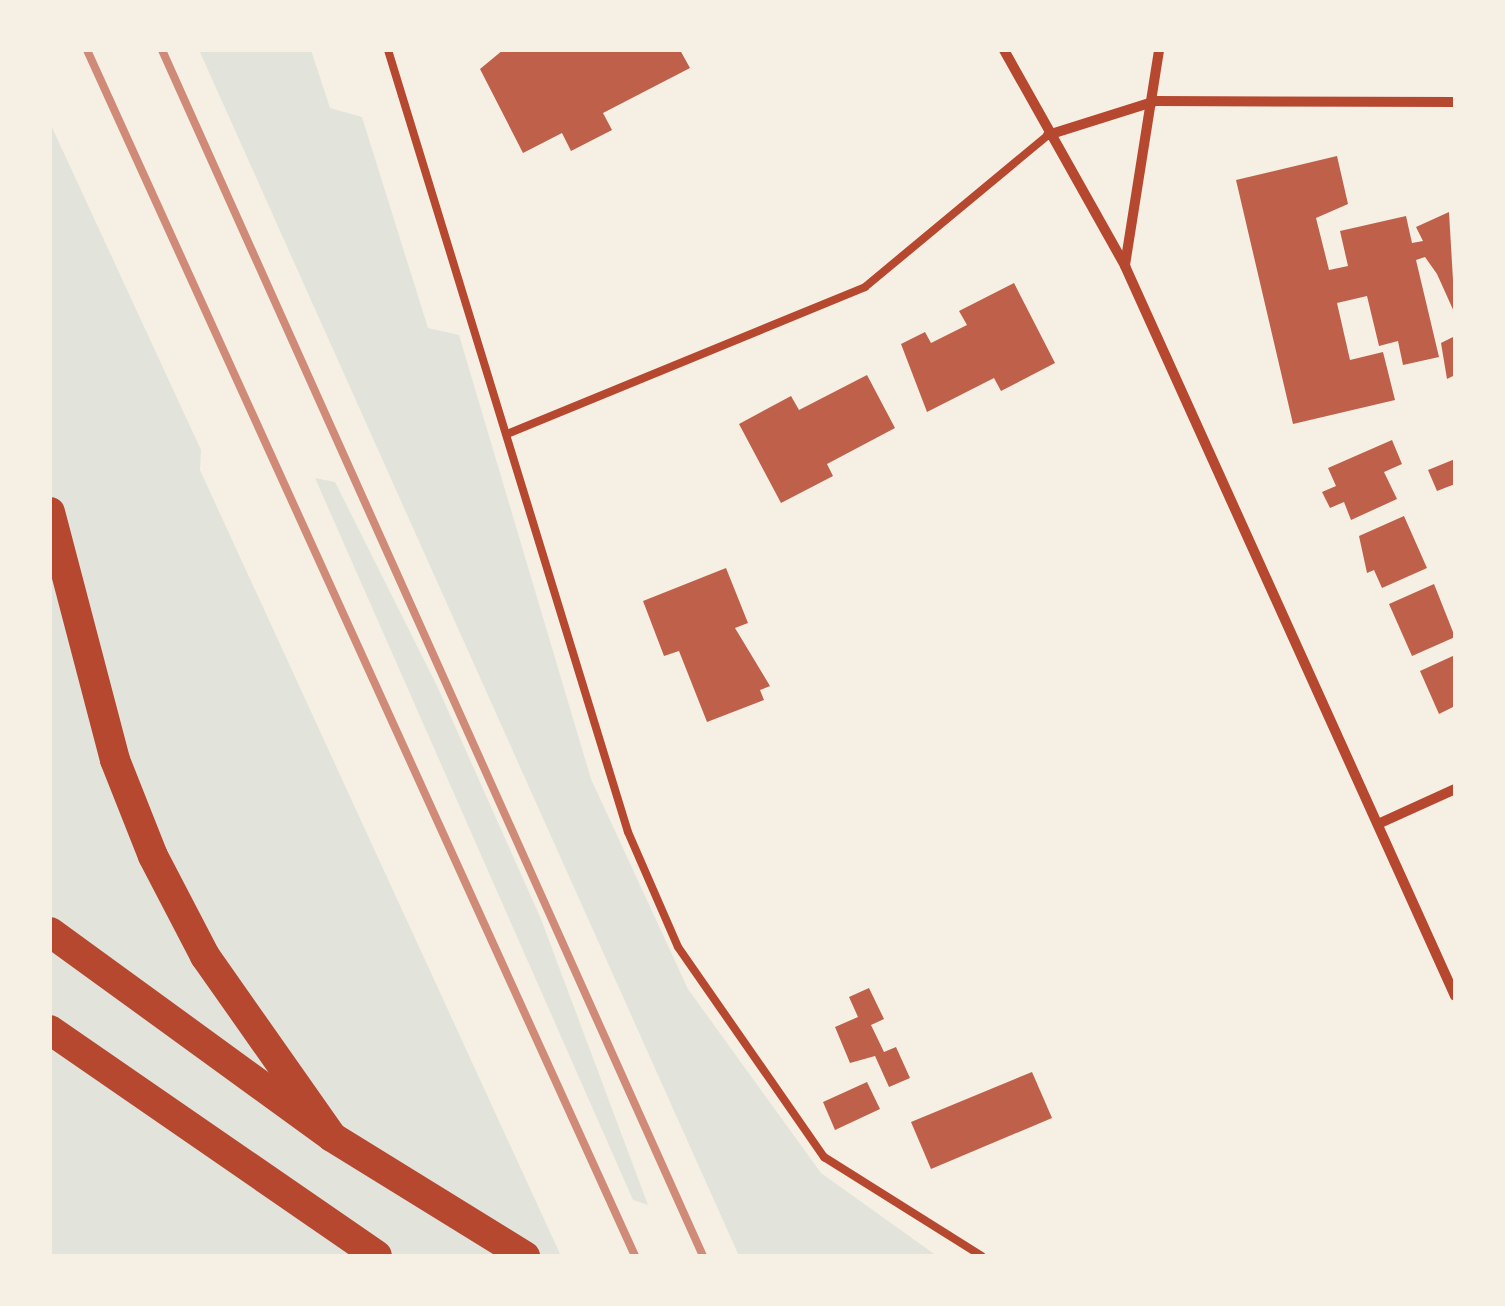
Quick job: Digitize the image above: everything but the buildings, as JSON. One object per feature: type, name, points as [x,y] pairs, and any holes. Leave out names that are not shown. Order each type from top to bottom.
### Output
[{"type":"highway","points":[[50,512],[115,760],[153,856],[205,956],[332,1137]]},
{"type":"highway","points":[[50,932],[332,1137],[525,1256]]},
{"type":"highway","points":[[50,1030],[377,1256]]},
{"type":"street","points":[[1004,50],[1124,266],[1455,996]]},
{"type":"street","points":[[1124,266],[1156,101],[1159,50]]},
{"type":"street","points":[[1048,135],[1156,101],[1455,102]]},
{"type":"street","points":[[1378,824],[1455,790]]},
{"type":"lane","points":[[388,50],[628,832],[678,948],[824,1157],[982,1256]]},
{"type":"lane","points":[[507,434],[864,288],[1048,135]]},
{"type":"shaded area","points":[[199,50],[311,50],[330,108],[362,117],[428,328],[459,335],[591,779],[688,989],[821,1173],[937,1256],[739,1256]]},
{"type":"shaded area","points":[[50,123],[201,450],[200,470],[561,1256],[50,1256]]},
{"type":"shaded area","points":[[315,478],[335,482],[438,688],[541,919],[648,1205],[633,1200]]},
{"type":"railway","points":[[87,50],[635,1256]]},
{"type":"railway","points":[[162,50],[703,1256]]}]
